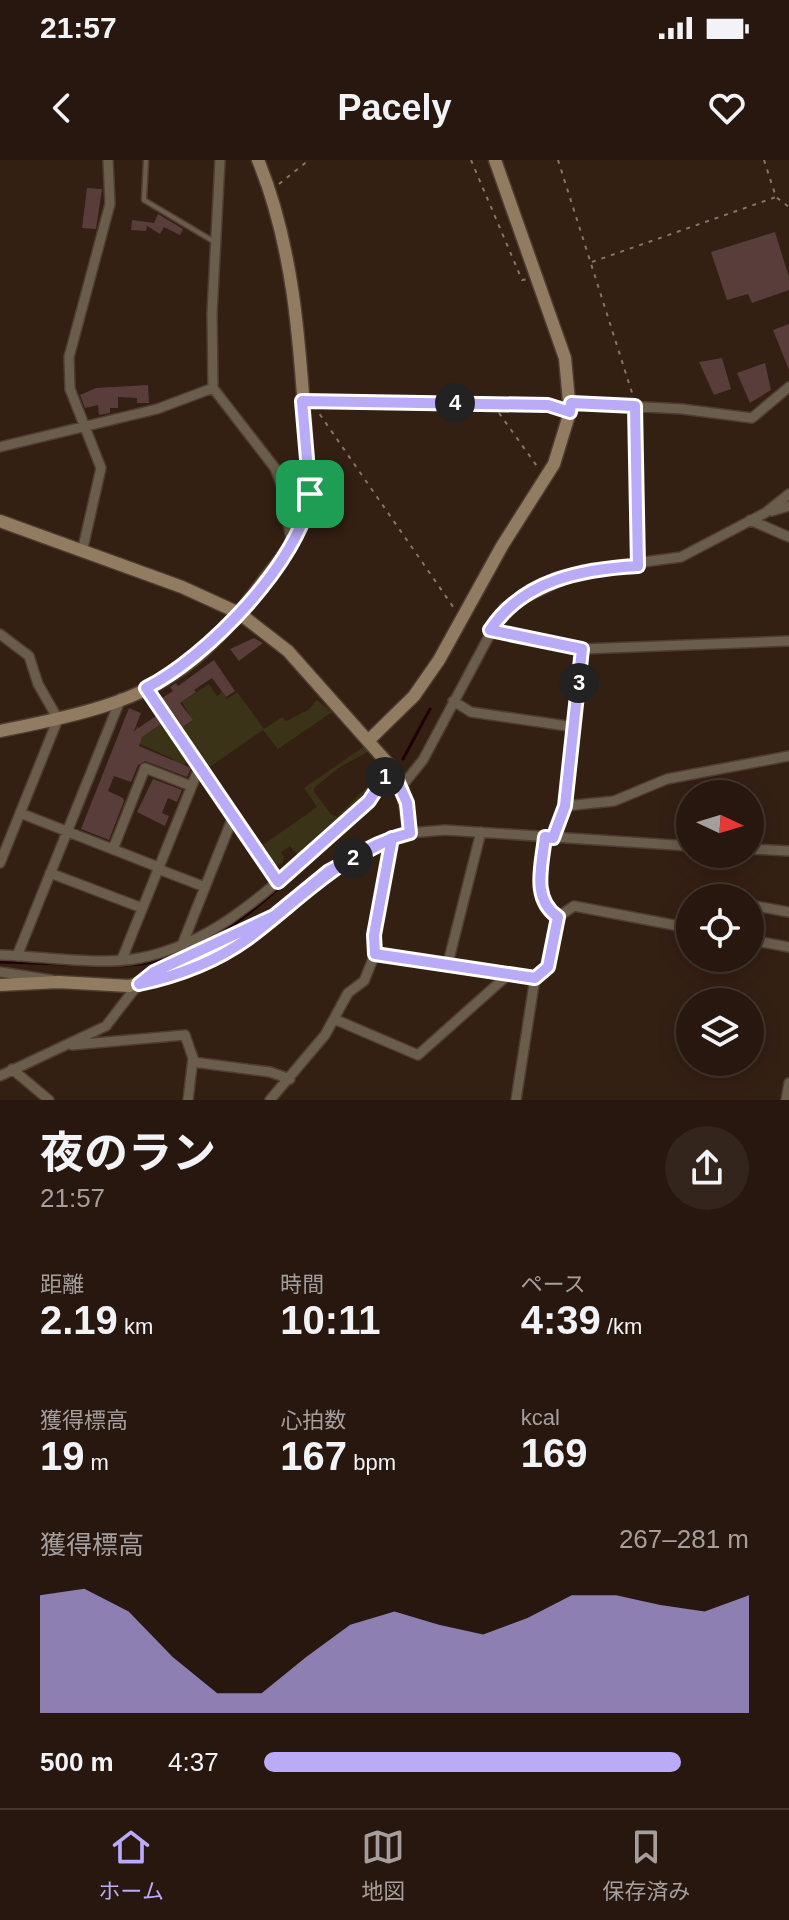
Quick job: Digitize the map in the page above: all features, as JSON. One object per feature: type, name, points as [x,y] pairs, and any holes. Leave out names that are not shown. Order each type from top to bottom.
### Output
[{"type":"street","points":[[82,552],[101,468],[70,389],[69,357],[110,204],[108,160]]},
{"type":"street","points":[[220,160],[212,313],[213,388],[275,468],[282,487],[292,545]]},
{"type":"street","points":[[1,732],[58,719],[121,698],[146,688],[192,661],[239,613],[302,528],[310,494],[290,274],[282,227],[258,160]]},
{"type":"street","points":[[370,739],[414,696],[462,620],[502,546],[546,478],[562,445],[571,403],[565,358],[495,160]]},
{"type":"street","points":[[571,403],[752,418],[789,387]]},
{"type":"street","points":[[0,447],[157,409],[213,388]]},
{"type":"street","points":[[635,406],[638,566]]},
{"type":"street","points":[[765,513],[789,494]]},
{"type":"street","points":[[402,786],[423,760],[504,608],[583,570],[638,566],[681,557],[750,520],[789,506]]},
{"type":"street","points":[[750,520],[789,537]]},
{"type":"street","points":[[0,521],[182,587],[239,613],[288,651],[370,739],[402,786],[410,833]]},
{"type":"street","points":[[490,630],[582,649],[789,641]]},
{"type":"street","points":[[0,634],[29,656],[38,684],[58,719]]},
{"type":"street","points":[[558,917],[547,910],[539,886],[549,837],[565,806],[582,649]]},
{"type":"street","points":[[146,688],[278,882]]},
{"type":"street","points":[[17,956],[121,698]]},
{"type":"street","points":[[453,701],[471,712],[574,727]]},
{"type":"street","points":[[0,862],[58,719]]},
{"type":"street","points":[[565,806],[614,801],[667,779],[789,756]]},
{"type":"street","points":[[391,767],[369,801],[278,882],[202,942],[142,958],[1,955],[1,976],[58,982],[139,984],[187,971],[220,956],[329,871],[392,838],[410,833],[445,830],[676,845]]},
{"type":"street","points":[[113,849],[145,768],[191,786]]},
{"type":"street","points":[[122,959],[199,768]]},
{"type":"street","points":[[20,813],[205,887]]},
{"type":"street","points":[[182,945],[233,817]]},
{"type":"street","points":[[448,963],[481,832]]},
{"type":"street","points":[[270,1100],[290,1079],[334,1019],[348,993],[364,981],[375,954],[374,935],[392,838]]},
{"type":"street","points":[[764,850],[789,851]]},
{"type":"street","points":[[50,873],[142,908]]},
{"type":"street","points":[[516,1100],[535,978],[548,967],[558,917],[574,906],[676,925]]},
{"type":"street","points":[[764,908],[789,912]]},
{"type":"street","points":[[764,943],[789,947]]},
{"type":"street","points":[[375,954],[535,978]]},
{"type":"street","points":[[334,1019],[418,1055],[510,973]]},
{"type":"street","points":[[0,1076],[110,1023],[139,984]]},
{"type":"street","points":[[69,1044],[82,1046],[182,1034],[188,1038],[193,1062],[188,1100]]},
{"type":"street","points":[[193,1062],[270,1072],[290,1079]]},
{"type":"street","points":[[12,1069],[49,1100]]},
{"type":"street","points":[[786,1100],[789,1083]]},
{"type":"lane","points":[[146,160],[144,200],[215,242]]},
{"type":"path","points":[[271,190],[309,160]]},
{"type":"path","points":[[471,160],[522,280],[537,278]]},
{"type":"path","points":[[558,160],[633,389],[635,406]]},
{"type":"path","points":[[764,160],[776,197],[789,207]]},
{"type":"path","points":[[591,263],[776,197]]},
{"type":"path","points":[[302,401],[548,405],[564,410],[550,413],[316,406],[302,401]]},
{"type":"path","points":[[316,406],[462,620]]},
{"type":"path","points":[[498,412],[546,478]]},
{"type":"shaded area","points":[[209,684],[217,696],[222,692],[227,699],[237,692],[264,729],[282,717],[286,721],[308,710],[317,700],[332,712],[278,749],[263,730],[204,771],[171,722],[174,719],[184,727],[193,721],[182,702]]},
{"type":"shaded area","points":[[165,721],[195,767],[185,763],[183,767],[170,768],[173,759],[140,744],[133,736],[137,726],[145,735]]},
{"type":"shaded area","points":[[366,745],[368,752],[340,767],[314,788],[314,792],[337,817],[385,769],[371,794],[300,858],[290,846],[281,852],[284,857],[282,863],[271,868],[257,849],[317,807],[304,788]]},
{"type":"building","points":[[87,188],[102,189],[96,229],[82,228]]},
{"type":"building","points":[[158,214],[183,229],[180,235],[164,227],[160,234],[147,226],[146,231],[131,230],[132,220],[154,223]]},
{"type":"building","points":[[775,232],[789,277],[789,290],[752,303],[748,294],[727,300],[711,252]]},
{"type":"building","points":[[789,324],[789,370],[773,330]]},
{"type":"building","points":[[722,358],[731,389],[714,395],[699,362]]},
{"type":"building","points":[[765,363],[771,390],[750,403],[737,373]]},
{"type":"building","points":[[148,385],[149,403],[137,403],[137,398],[118,397],[118,408],[110,408],[110,413],[99,415],[98,405],[85,408],[80,395],[96,388]]},
{"type":"building","points":[[254,638],[263,643],[239,661],[230,649]]},
{"type":"building","points":[[214,660],[235,691],[226,697],[212,678],[194,690],[196,692],[180,703],[193,720],[183,727],[162,698],[173,691],[170,687],[176,683],[178,686]]},
{"type":"building","points":[[129,708],[141,713],[134,731],[156,716],[161,724],[142,737],[139,746],[191,768],[187,777],[145,761],[138,765],[131,782],[114,776],[108,791],[124,801],[109,840],[81,829]]},
{"type":"building","points":[[153,779],[182,790],[177,802],[168,798],[162,813],[169,816],[165,826],[137,812]]},
{"type":"waterway","points":[[403,759],[430,709]]},
{"type":"waterway","points":[[123,965],[179,955],[228,928],[343,832],[382,790]]},
{"type":"waterway","points":[[0,962],[67,964]]},
{"type":"route","points":[[310,494],[302,401],[548,405],[570,412],[571,403],[635,406],[638,566],[583,570],[557,580],[504,608],[490,630],[582,649],[565,806],[553,838],[545,837],[539,886],[547,910],[558,917],[548,967],[535,978],[375,954],[374,935],[392,855],[392,838],[360,855],[329,871],[274,916],[266,917],[214,946],[154,972],[139,984],[164,979],[220,956],[247,939],[329,871],[392,838],[410,833],[407,803],[391,767],[369,801],[278,882],[146,688],[192,661],[239,613],[297,538],[307,516],[310,494]]}]
